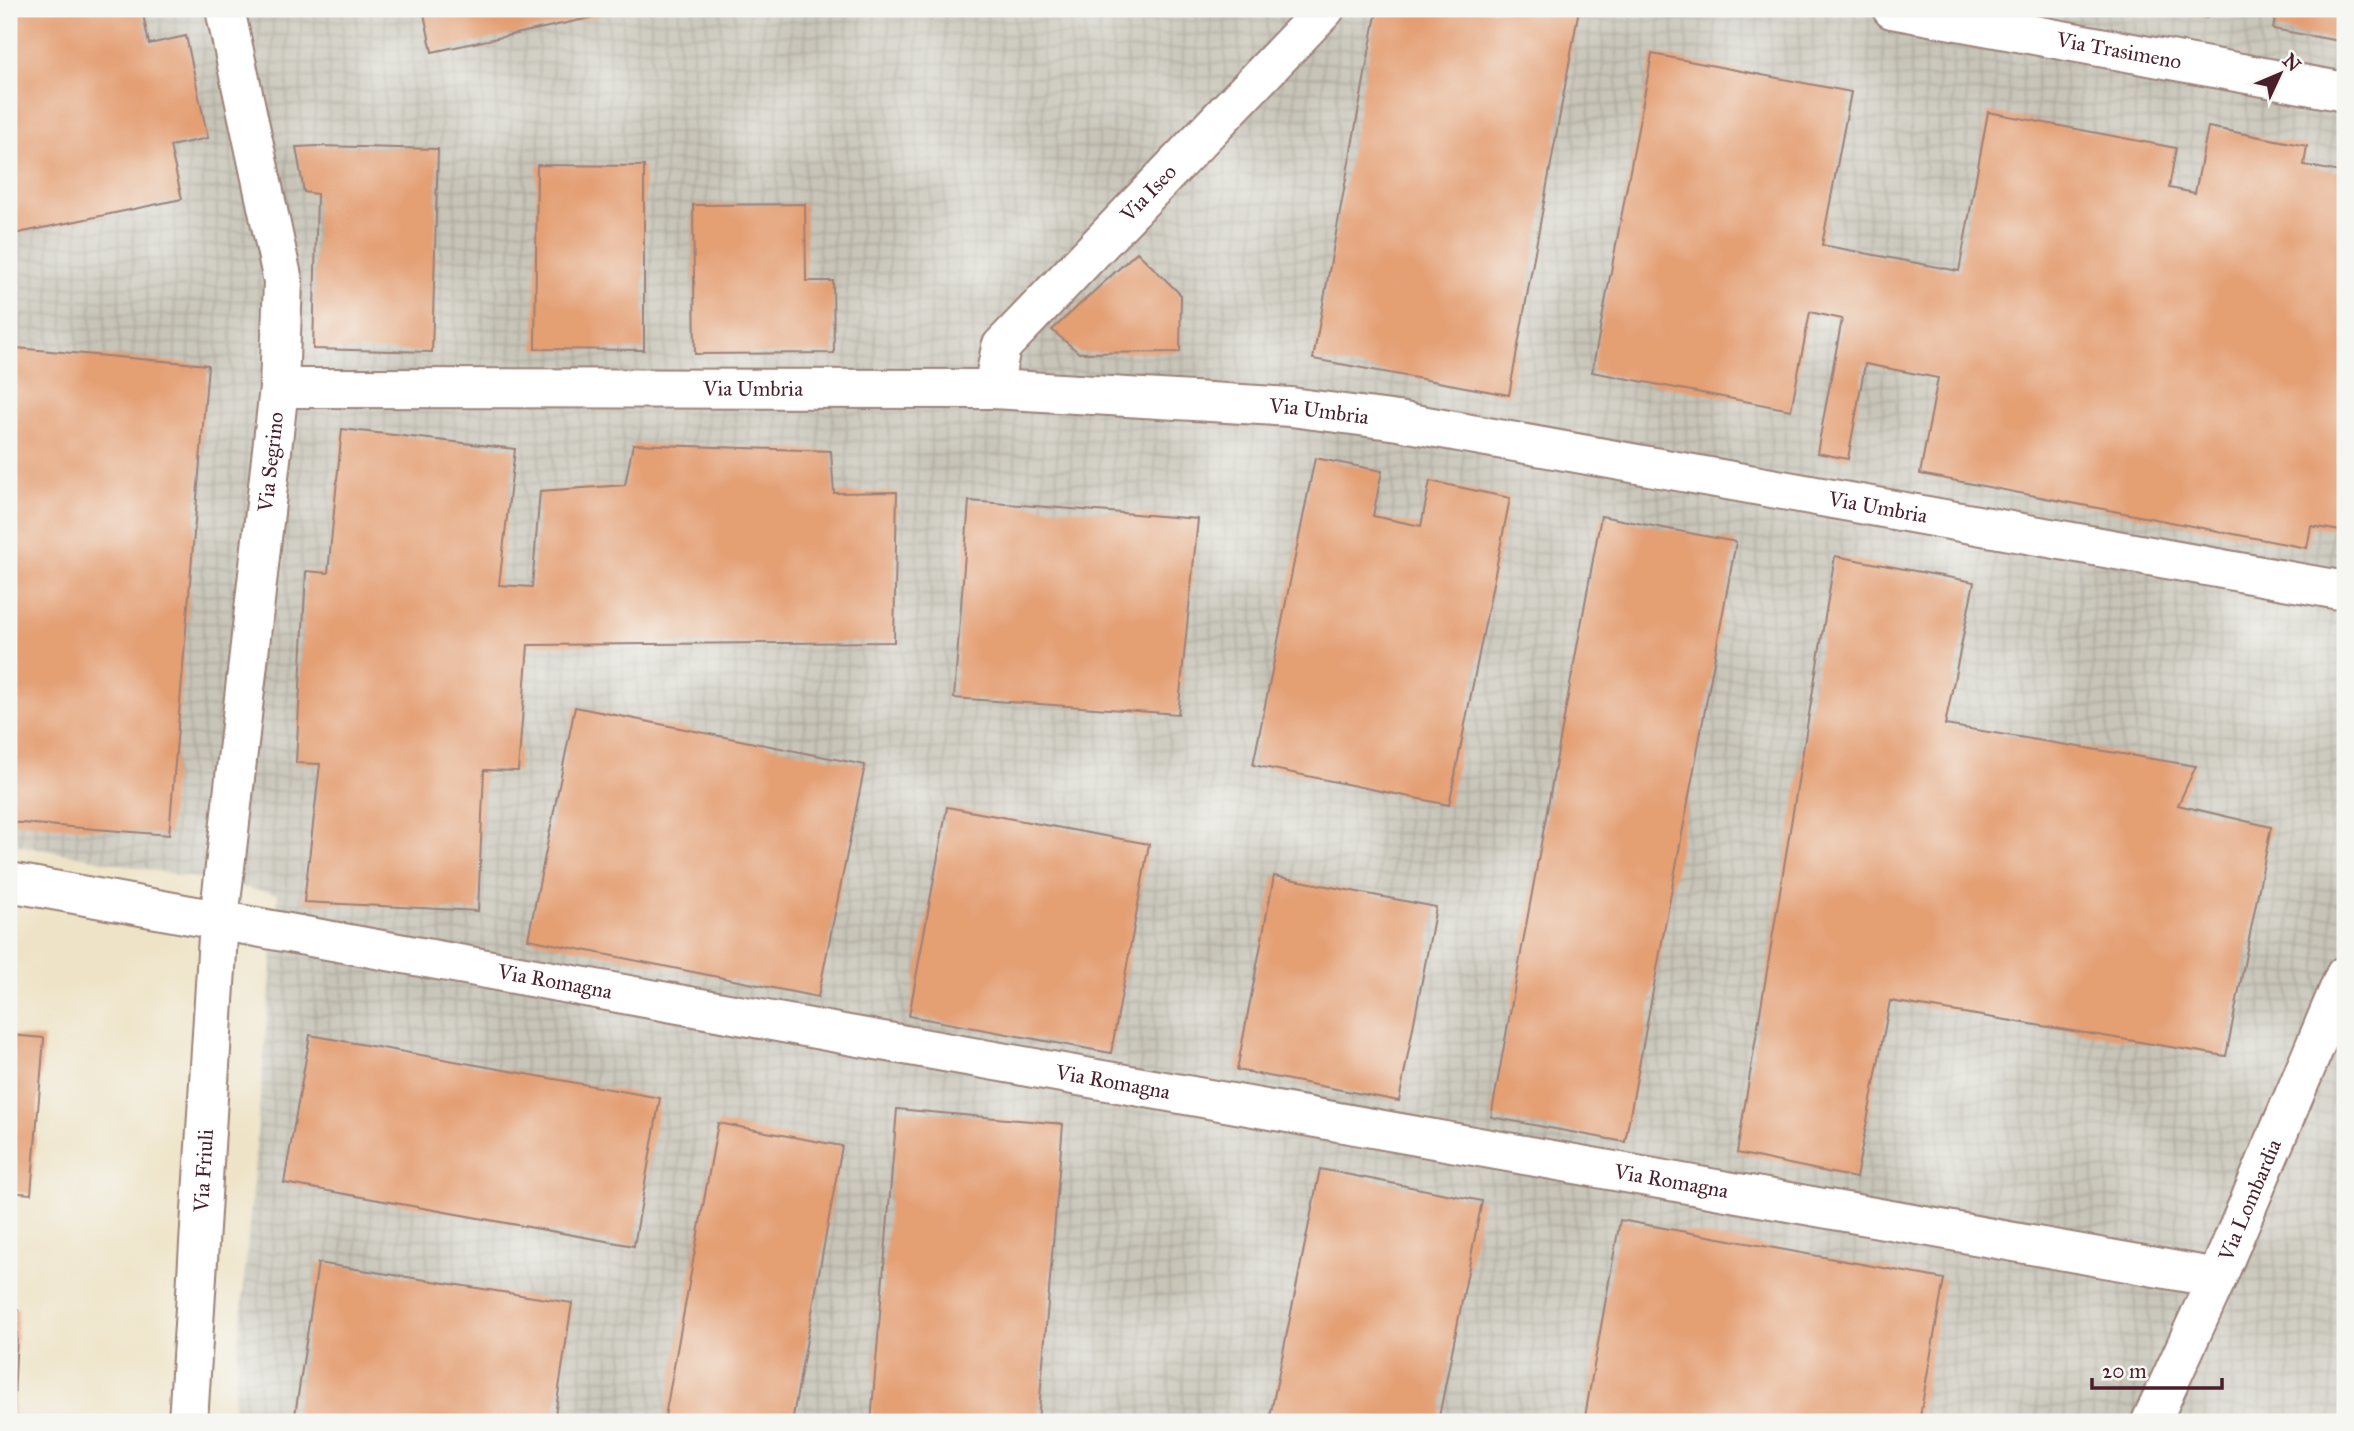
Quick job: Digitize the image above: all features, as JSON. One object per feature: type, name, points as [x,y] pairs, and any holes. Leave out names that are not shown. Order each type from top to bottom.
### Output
[{"type":"street","name":"Via Segrino","points":[[219,920],[279,388],[284,281],[225,9]]},
{"type":"street","name":"Via Iseo","points":[[993,389],[1001,347],[1325,9]]},
{"type":"street","name":"Via Trasimeno","points":[[1892,9],[2345,92]]},
{"type":"street","name":"Via Umbria","points":[[279,388],[993,389],[1291,407],[1398,421],[2345,591]]},
{"type":"street","name":"Via Romagna","points":[[9,882],[867,1039],[2217,1278]]},
{"type":"street","name":"Via Friuli","points":[[188,1422],[219,920]]},
{"type":"street","name":"Via Lombardia","points":[[2151,1422],[2217,1278],[2345,975]]},
{"type":"shaded area","points":[[9,9],[2345,9],[2345,1422],[232,1422],[278,894],[9,843]]},
{"type":"building","points":[[9,9],[142,9],[149,44],[186,36],[208,138],[170,146],[182,199],[9,235]]},
{"type":"building","points":[[423,9],[627,9],[627,10],[432,52]]},
{"type":"building","points":[[1377,9],[1579,9],[1509,395],[1313,359]]},
{"type":"building","points":[[2167,9],[2209,9],[2207,18]]},
{"type":"building","points":[[2277,9],[2345,9],[2345,42],[2273,29]]},
{"type":"building","points":[[1652,54],[1851,92],[1822,245],[1959,271],[1988,112],[2176,148],[2169,188],[2195,193],[2208,127],[2307,146],[2304,165],[2345,173],[2345,511],[2341,531],[2311,526],[2307,548],[1920,474],[1938,378],[1865,364],[1848,459],[1817,453],[1842,319],[1810,312],[1791,410],[1592,372]]},
{"type":"building","points":[[296,147],[438,149],[432,352],[313,349],[317,194],[304,192]]},
{"type":"building","points":[[537,165],[644,166],[644,350],[535,349]]},
{"type":"building","points":[[805,204],[806,281],[833,281],[834,353],[695,354],[693,205]]},
{"type":"building","points":[[1137,252],[1181,295],[1180,352],[1079,353],[1052,330]]},
{"type":"building","points":[[16,348],[208,365],[169,835],[9,822],[9,439]]},
{"type":"building","points":[[342,429],[515,449],[499,585],[532,587],[540,491],[625,485],[633,444],[831,451],[834,493],[897,492],[894,642],[528,645],[518,771],[484,770],[478,911],[304,902],[320,764],[296,763],[306,571],[328,573]]},
{"type":"building","points":[[1315,458],[1382,471],[1373,516],[1421,526],[1430,481],[1510,498],[1449,805],[1253,765]]},
{"type":"building","points":[[969,501],[1198,519],[1178,714],[954,698]]},
{"type":"building","points":[[1601,516],[1736,542],[1625,1142],[1491,1117]]},
{"type":"building","points":[[1835,556],[1974,582],[1945,725],[2196,766],[2178,805],[2271,827],[2226,1056],[1890,1001],[1856,1178],[1737,1153]]},
{"type":"building","points":[[575,707],[865,765],[818,997],[528,939]]},
{"type":"building","points":[[947,807],[1149,844],[1111,1053],[909,1016]]},
{"type":"building","points":[[1274,876],[1436,907],[1399,1101],[1237,1070]]},
{"type":"building","points":[[9,1035],[44,1038],[31,1194],[9,1192]]},
{"type":"building","points":[[310,1035],[660,1098],[634,1246],[284,1183]]},
{"type":"building","points":[[897,1109],[1063,1124],[1038,1422],[871,1422]]},
{"type":"building","points":[[718,1123],[842,1146],[792,1422],[664,1422]]},
{"type":"building","points":[[1320,1169],[1482,1201],[1438,1422],[1269,1422]]},
{"type":"building","points":[[1620,1220],[1944,1279],[1919,1422],[1584,1422]]},
{"type":"building","points":[[318,1263],[572,1303],[554,1422],[294,1422]]},
{"type":"building","points":[[9,1309],[18,1309],[13,1422],[9,1422]]}]
